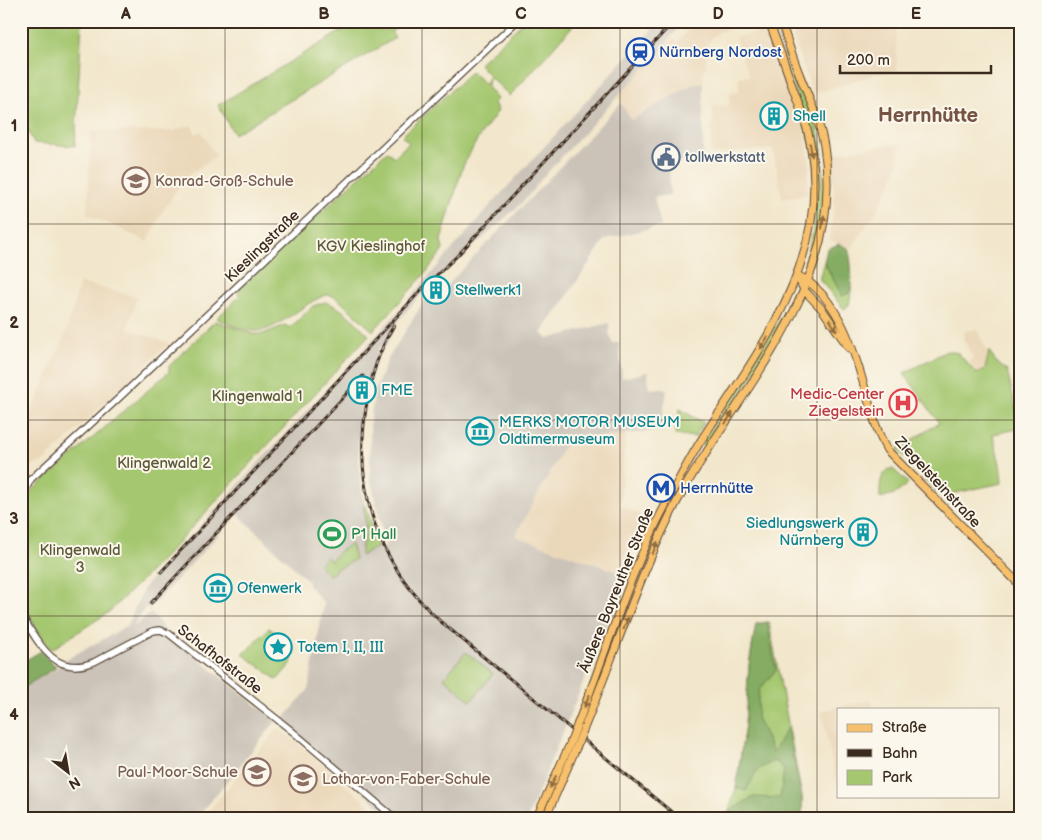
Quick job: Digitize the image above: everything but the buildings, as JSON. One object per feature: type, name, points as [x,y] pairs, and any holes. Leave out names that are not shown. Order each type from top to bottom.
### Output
[{"type":"main road","points":[[769,22],[780,21]]},
{"type":"main road","name":"Äußere Bayreuther Straße","points":[[545,819],[581,726],[671,514],[705,455],[790,322],[808,280],[819,247],[826,188],[826,164],[820,126],[780,21]]},
{"type":"main road","name":"Äußere Bayreuther Straße","points":[[581,726],[629,587],[655,524],[696,449],[779,316],[805,251],[813,196],[812,159],[806,126],[769,22]]},
{"type":"main road","points":[[781,54],[785,50],[791,50]]},
{"type":"main road","points":[[797,275],[808,280]]},
{"type":"main road","name":"Ziegelsteinstraße","points":[[797,275],[804,290],[822,310],[852,352]]},
{"type":"main road","name":"Ziegelsteinstraße","points":[[808,280],[839,318],[847,334],[879,436],[886,450],[1021,586]]},
{"type":"main road","points":[[779,316],[786,315],[790,322]]},
{"type":"main road","name":"Äußere Bayreuther Straße","points":[[536,819],[573,746]]},
{"type":"street","name":"Kieslingstraße","points":[[21,485],[31,479],[126,391],[517,21]]},
{"type":"street","points":[[21,493],[26,489],[31,479]]},
{"type":"street","name":"Schafhofstraße","points":[[21,614],[46,653],[57,661],[71,665],[85,665],[94,662],[153,631],[160,630],[168,633],[287,727],[396,819]]},
{"type":"shaded area","points":[[660,21],[683,21],[660,51],[542,178],[525,200],[427,288],[409,308],[399,320],[385,348],[380,346],[362,403],[358,448],[362,496],[380,549],[386,545],[370,476],[370,420],[376,388],[388,359],[426,298],[437,296],[621,103],[631,120],[691,85],[703,82],[703,158],[696,161],[687,160],[669,164],[670,195],[654,197],[661,226],[605,239],[541,333],[548,339],[609,323],[612,343],[619,343],[622,378],[648,372],[649,389],[662,388],[667,390],[660,430],[567,441],[515,536],[621,573],[623,586],[527,819],[394,819],[282,721],[308,690],[324,604],[308,584],[308,581],[238,514],[149,609],[145,607],[133,627],[151,613],[166,633],[276,721],[196,819],[21,819],[21,689],[54,670],[67,659],[127,626],[145,586],[398,312],[488,208]]},
{"type":"shaded area","points":[[696,21],[750,21],[719,32],[710,40],[706,47],[706,67],[704,69],[703,82],[691,85],[630,120],[617,97],[672,38],[677,42]]},
{"type":"shaded area","points":[[794,21],[896,21],[897,71],[875,74],[813,94],[791,31],[791,25]]},
{"type":"shaded area","points":[[763,31],[771,38],[803,127],[810,169],[808,171],[808,194],[782,199],[773,149],[711,154],[713,105],[728,106],[731,93],[739,92],[739,77],[749,76],[735,37]]},
{"type":"shaded area","name":"Konrad-Groß-Schule","points":[[191,125],[196,134],[201,131],[216,156],[189,175],[179,186],[160,216],[148,242],[87,214],[91,131],[172,131]]},
{"type":"shaded area","points":[[900,143],[899,161],[892,181],[880,205],[852,248],[829,240],[834,207],[832,154]]},
{"type":"shaded area","points":[[80,283],[137,297],[128,329],[169,343],[42,463],[33,465],[27,462],[24,455],[21,436],[65,336]]},
{"type":"shaded area","points":[[977,329],[987,350],[985,369],[977,374],[969,363],[973,358],[963,339],[965,331]]},
{"type":"shaded area","points":[[626,432],[620,505],[645,517],[621,573],[515,536],[567,441]]},
{"type":"shaded area","points":[[872,700],[874,708],[837,708],[837,786],[821,711]]},
{"type":"shaded area","name":"Lothar-von-Faber-Schule","points":[[278,728],[297,743],[384,818],[202,819]]},
{"type":"green space","points":[[21,21],[82,21],[75,146],[34,143],[21,117]]},
{"type":"green space","points":[[358,21],[408,21],[391,32],[395,38],[234,134],[218,105]]},
{"type":"green space","name":"KGV Kieslinghof","points":[[524,21],[577,21],[510,96],[490,77],[487,87],[497,99],[494,103],[498,111],[477,140],[463,166],[441,240],[443,250],[425,274],[373,331],[339,300],[329,295],[315,300],[279,323],[264,330],[247,330],[217,318],[240,296],[237,291],[387,151],[394,157],[409,143],[402,136],[472,71],[485,85],[489,75],[479,64]]},
{"type":"green space","points":[[785,53],[817,126],[822,149],[824,205],[812,265],[805,263],[812,235],[816,201],[814,155]]},
{"type":"green space","points":[[839,244],[848,248],[851,270],[851,292],[842,296],[824,262],[827,249]]},
{"type":"green space","points":[[824,262],[842,295],[851,292],[849,305],[844,309],[820,280]]},
{"type":"green space","points":[[325,302],[343,311],[369,335],[162,560],[109,612],[52,649],[48,646],[21,603],[21,500],[169,372],[169,366],[215,321],[253,334],[263,334],[285,325],[290,328],[313,306]]},
{"type":"green space","points":[[782,316],[785,317],[785,321],[706,447],[702,444]]},
{"type":"green space","points":[[947,351],[958,353],[977,374],[985,369],[989,351],[996,362],[1007,371],[1016,409],[1018,429],[993,434],[1001,469],[1002,483],[946,495],[936,491],[897,449],[939,423],[904,373]]},
{"type":"green space","points":[[680,409],[704,423],[695,437],[675,435]]},
{"type":"green space","points":[[889,469],[893,469],[908,483],[897,493],[880,498],[882,479]]},
{"type":"green space","points":[[366,506],[378,547],[361,556],[361,548],[366,532],[364,507]]},
{"type":"green space","points":[[351,544],[355,559],[334,570],[335,572],[329,575],[319,565],[326,557],[331,561],[340,551]]},
{"type":"green space","points":[[767,622],[776,670],[759,690],[757,717],[773,752],[787,728],[802,797],[802,819],[726,819],[729,811],[753,797],[780,798],[784,769],[775,761],[758,769],[746,791],[736,788],[745,724],[749,665],[756,624]]},
{"type":"green space","points":[[769,622],[802,797],[802,819],[729,811],[736,788],[745,724],[749,665],[756,624]]},
{"type":"green space","points":[[269,628],[295,649],[291,664],[277,680],[243,654]]},
{"type":"green space","points":[[41,651],[55,665],[55,668],[21,689],[21,663]]},
{"type":"green space","points":[[466,652],[493,674],[471,701],[444,678]]},
{"type":"railway","points":[[161,572],[423,288],[457,256],[674,21]]},
{"type":"railway","points":[[394,325],[384,344],[370,386],[363,439],[363,468],[367,497],[375,524],[386,550],[400,575],[418,599],[440,621],[680,819]]},
{"type":"railway","points":[[151,603],[363,376]]},
{"type":"place","name":"Nürnberg Nordost","points":[[640,52]]},
{"type":"place","name":"Shell","points":[[774,116]]},
{"type":"place","name":"tollwerkstatt","points":[[666,157]]},
{"type":"place","name":"Konrad-Groß-Schule","points":[[136,181]]},
{"type":"place","name":"Stellwerk1","points":[[436,290]]},
{"type":"place","name":"FME","points":[[362,390]]},
{"type":"place","name":"Medic-Center Ziegelstein","points":[[903,403]]},
{"type":"place","name":"MERKS MOTOR MUSEUM Oldtimermuseum","points":[[480,431]]},
{"type":"place","name":"Herrnhütte","points":[[661,488]]},
{"type":"place","name":"Siedlungswerk Nürnberg","points":[[863,532]]},
{"type":"place","name":"P1 Hall","points":[[332,534]]},
{"type":"place","name":"Ofenwerk","points":[[218,588]]},
{"type":"place","name":"Totem I, II, III","points":[[278,647]]},
{"type":"place","name":"Paul-Moor-Schule","points":[[257,772]]},
{"type":"place","name":"Lothar-von-Faber-Schule","points":[[303,779]]},
{"type":"district","name":"Herrnhütte","points":[[928,115]]},
{"type":"park label","name":"Klingenwald 1","points":[[257,396]]},
{"type":"park label","name":"Klingenwald 2","points":[[164,463]]},
{"type":"park label","name":"Klingenwald 3","points":[[80,558]]}]
